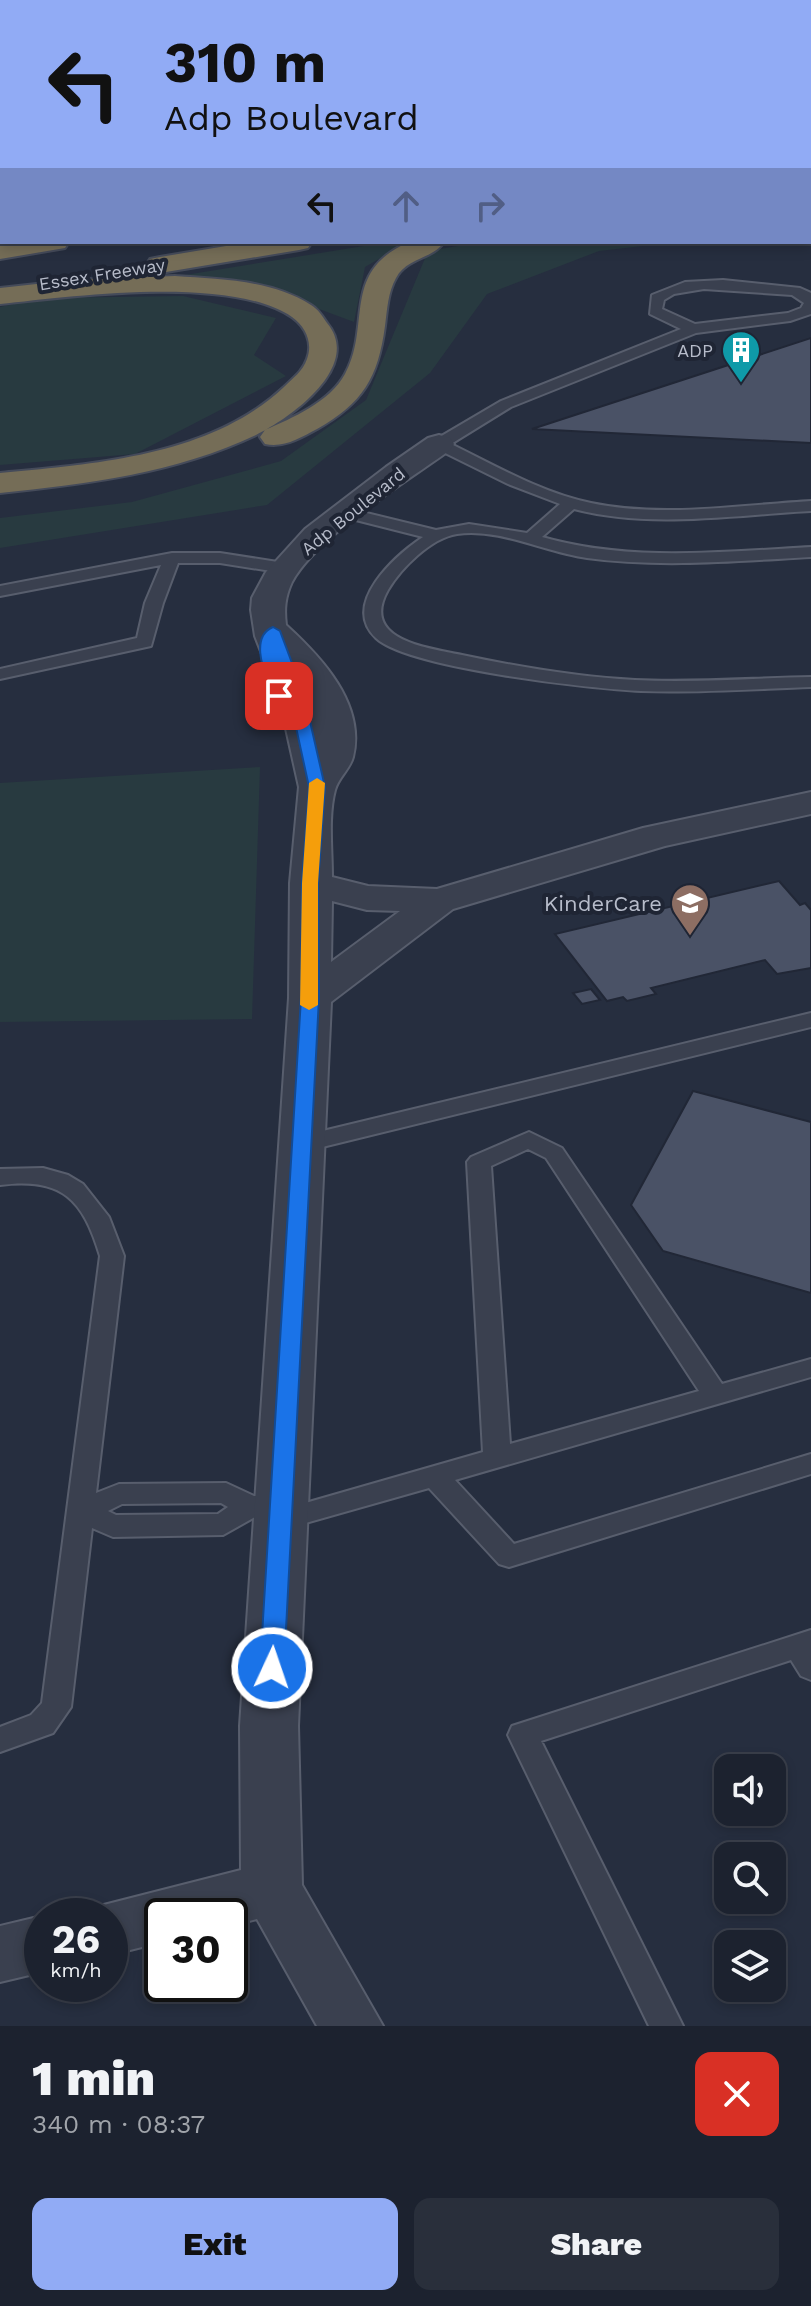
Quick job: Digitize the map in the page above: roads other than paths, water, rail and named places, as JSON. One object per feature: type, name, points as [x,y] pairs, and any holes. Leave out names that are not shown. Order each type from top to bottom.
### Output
[{"type":"highway","name":"Essex Freeway","points":[[0,251],[44,244]]},
{"type":"highway","name":"Essex Freeway","points":[[0,293],[287,244]]},
{"type":"highway","points":[[0,505],[167,479],[249,451],[319,413],[357,379],[365,359],[381,274],[403,254],[426,244]]},
{"type":"highway","points":[[0,293],[136,283],[200,285],[243,291],[300,311],[315,324],[323,337],[324,354],[316,372],[299,393],[271,413],[211,442],[151,461],[99,472],[0,483]]},
{"type":"street","name":"Adp Boulevard","points":[[317,787],[297,771],[286,718],[266,650],[273,631],[269,598],[284,568],[346,513],[439,444]]},
{"type":"street","points":[[273,631],[301,657],[324,688],[334,715],[335,756],[317,787],[310,883],[310,998],[302,1144],[270,1511],[272,1889],[351,2026]]},
{"type":"street","points":[[310,883],[367,898],[439,901],[657,836],[811,803]]},
{"type":"street","points":[[310,998],[439,901]]},
{"type":"street","points":[[128,1924],[272,1889]]},
{"type":"street","points":[[0,1954],[24,1948]]},
{"type":"lane","points":[[439,444],[492,412],[548,385],[693,329],[730,322],[790,317],[806,311],[811,303],[805,295],[795,291],[701,285],[674,288],[657,298],[655,311],[693,329]]},
{"type":"lane","points":[[439,444],[543,494],[595,509],[636,512],[811,506]]},
{"type":"lane","points":[[529,540],[571,503]]},
{"type":"lane","points":[[346,513],[436,535],[464,529],[492,531],[585,553],[625,557],[676,559],[811,552]]},
{"type":"lane","points":[[436,535],[399,567],[376,595],[373,613],[375,626],[399,645],[499,669],[614,684],[665,686],[811,682]]},
{"type":"lane","points":[[0,591],[172,558],[220,558],[284,568]]},
{"type":"lane","points":[[0,674],[145,642],[154,603],[172,558]]},
{"type":"lane","points":[[302,1144],[811,1020]]},
{"type":"lane","points":[[497,1458],[479,1162],[529,1139],[554,1153],[716,1395]]},
{"type":"lane","points":[[0,1177],[33,1172],[52,1176],[81,1193],[104,1223],[112,1256],[83,1511],[56,1707],[42,1724],[0,1740]]},
{"type":"lane","points":[[83,1511],[119,1494],[226,1493],[270,1511],[435,1476],[811,1368]]},
{"type":"lane","points":[[435,1476],[509,1556],[811,1464]]},
{"type":"lane","points":[[666,2026],[523,1735],[807,1652]]},
{"type":"place","name":"ADP","points":[[741,384]]},
{"type":"place","name":"KinderCare","points":[[690,937]]}]
